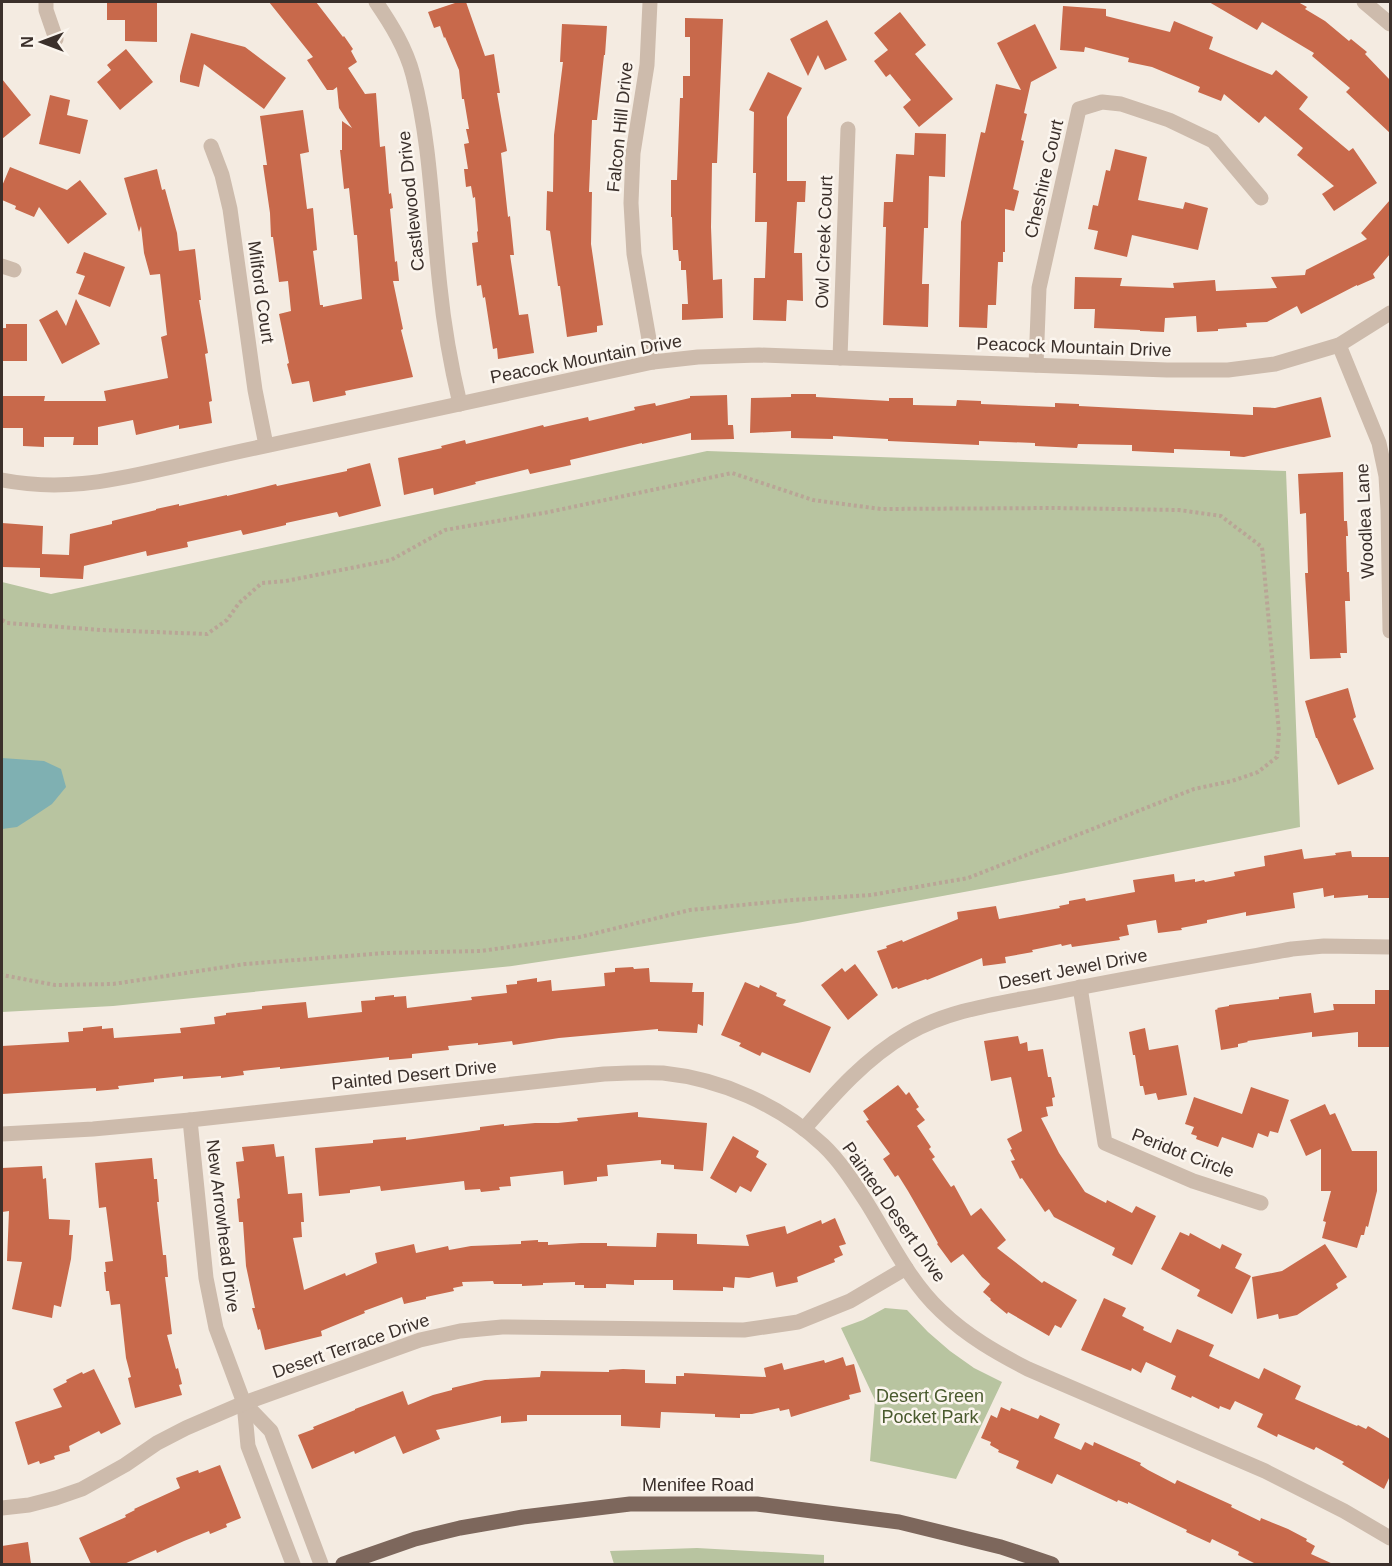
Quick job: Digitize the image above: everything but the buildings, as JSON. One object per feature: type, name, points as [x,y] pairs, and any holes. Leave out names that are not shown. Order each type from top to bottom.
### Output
[{"type":"main road","name":"Menifee Road","points":[[343,1564],[415,1539],[523,1517],[630,1504],[756,1504],[899,1522],[1001,1547],[1052,1564]]},
{"type":"street","points":[[46,2],[46,10],[56,39]]},
{"type":"street","name":"Castlewood Drive","points":[[376,2],[396,33],[412,73],[424,128],[440,287],[452,369],[460,404]]},
{"type":"street","name":"Falcon Hill Drive","points":[[650,2],[647,65],[633,153],[631,202],[634,254],[653,362]]},
{"type":"street","points":[[1366,2],[1390,24]]},
{"type":"street","name":"Cheshire Court","points":[[1036,365],[1039,288],[1079,109],[1102,102],[1121,104],[1169,120],[1213,141],[1261,198]]},
{"type":"street","name":"Owl Creek Court","points":[[840,358],[848,129]]},
{"type":"street","name":"Milford Court","points":[[211,146],[222,176],[230,209],[255,390],[266,445]]},
{"type":"street","name":"Peacock Mountain Drive","points":[[2,480],[22,484],[55,485],[114,480],[653,362],[698,357],[759,355],[1167,370],[1228,370],[1275,364],[1339,345],[1390,313]]},
{"type":"street","name":"Woodlea Lane","points":[[1339,345],[1379,443],[1386,476],[1389,510],[1390,631]]},
{"type":"street","name":"Desert Jewel Drive","points":[[804,1129],[852,1075],[879,1053],[908,1034],[937,1020],[967,1010],[1292,949],[1324,946],[1390,947]]},
{"type":"street","name":"Peridot Circle","points":[[1080,987],[1105,1143],[1193,1181],[1261,1203]]},
{"type":"street","name":"Painted Desert Drive","points":[[2,1134],[190,1120],[583,1076],[638,1073],[680,1076],[718,1085],[763,1103],[804,1129],[824,1146],[853,1183],[923,1291],[957,1325],[1000,1354],[1029,1369],[1265,1471],[1344,1511],[1390,1539]]},
{"type":"street","name":"New Arrowhead Drive","points":[[190,1120],[206,1278],[216,1328],[244,1403],[248,1446],[294,1564]]},
{"type":"street","name":"Desert Terrace Drive","points":[[2,1508],[29,1505],[82,1489],[125,1466],[157,1443],[186,1428],[244,1403],[420,1340],[460,1331],[502,1327],[744,1330],[798,1322],[850,1301],[906,1268]]},
{"type":"street","name":"New Arrowhead Drive","points":[[244,1403],[270,1431],[321,1564]]},
{"type":"path","points":[[2,620],[7,623],[100,630],[207,634],[227,620],[239,603],[262,583],[286,581],[391,560],[445,530],[549,512],[732,473],[813,500],[881,509],[1179,510],[1221,516],[1262,547],[1280,732],[1277,757],[1258,772],[1233,781],[1194,789],[968,878],[872,895],[690,910],[580,937],[481,951],[385,953],[245,964],[113,984],[55,985],[2,975]]},
{"type":"green space","points":[[707,451],[1286,471],[1300,827],[797,923],[512,966],[113,1006],[2,1012],[2,582],[51,594]]},
{"type":"green space","name":"Desert Green Pocket Park","points":[[885,1308],[907,1310],[950,1351],[974,1368],[1002,1382],[956,1479],[870,1461],[875,1400],[841,1328],[863,1320]]},
{"type":"green space","points":[[697,1548],[824,1555],[824,1564],[614,1564],[610,1551]]},
{"type":"water","points":[[2,758],[44,761],[61,769],[66,787],[52,804],[34,816],[17,827],[2,829]]}]
